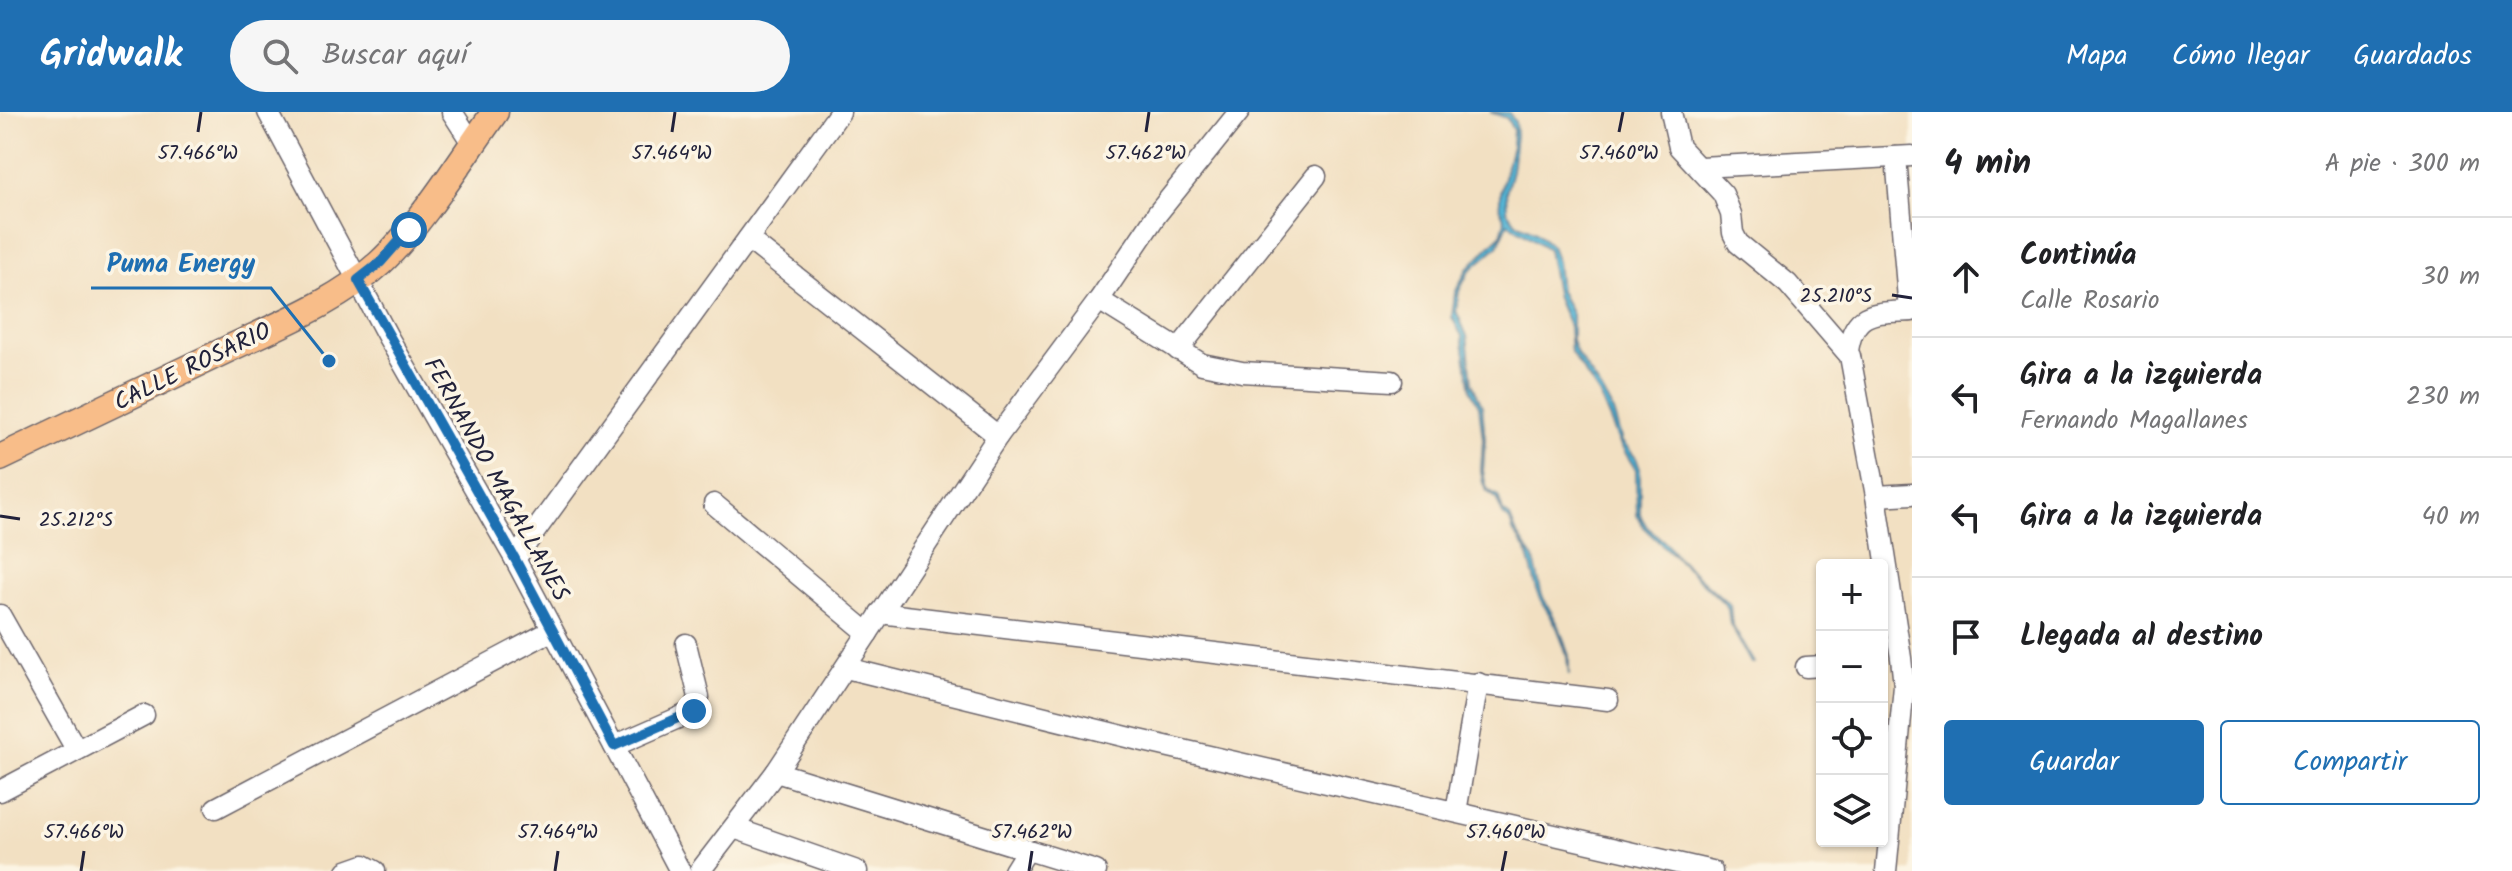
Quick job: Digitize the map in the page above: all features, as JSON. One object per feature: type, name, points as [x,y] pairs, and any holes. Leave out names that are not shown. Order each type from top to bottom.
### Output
[{"type":"main road","name":"CALLE ROSARIO","points":[[0,458],[262,332],[358,280],[381,262],[409,230],[495,112]]},
{"type":"street","name":"FERNANDO MAGALLANES","points":[[268,112],[358,280],[515,559],[680,871]]},
{"type":"street","points":[[452,112],[472,143]]},
{"type":"street","points":[[515,559],[840,112]]},
{"type":"street","points":[[700,871],[776,772],[998,436],[1099,300],[1157,214],[1239,112]]},
{"type":"street","points":[[1671,112],[1679,147],[1723,194],[1738,243],[1788,284],[1848,351]]},
{"type":"street","points":[[1700,167],[1904,157],[1910,311],[1882,312],[1859,320],[1853,329],[1848,351],[1876,496],[1904,686],[1886,871]]},
{"type":"street","points":[[1178,350],[1316,176]]},
{"type":"street","points":[[748,239],[998,436]]},
{"type":"street","points":[[1099,300],[1202,364],[1242,372],[1392,381]]},
{"type":"street","points":[[1876,496],[1912,494]]},
{"type":"street","points":[[714,504],[868,633]]},
{"type":"street","points":[[880,613],[1608,700]]},
{"type":"street","points":[[0,615],[76,749]]},
{"type":"street","points":[[216,808],[551,631]]},
{"type":"street","points":[[614,746],[694,711],[699,697],[686,644]]},
{"type":"street","points":[[846,668],[1139,740],[1712,871]]},
{"type":"street","points":[[1456,812],[1478,683]]},
{"type":"street","points":[[0,791],[144,715]]},
{"type":"street","points":[[776,772],[1096,871]]},
{"type":"street","points":[[734,828],[857,871]]},
{"type":"street","points":[[1014,871],[1027,850]]},
{"type":"street","points":[[347,871],[364,865],[375,871]]},
{"type":"water","points":[[1490,112],[1509,113],[1515,122],[1512,170],[1506,192],[1507,211],[1516,223],[1536,232],[1551,246],[1557,262],[1560,291],[1572,315],[1572,341],[1577,354],[1602,391],[1613,412],[1622,442],[1636,458],[1640,469],[1640,515],[1647,527],[1667,544],[1676,557],[1730,605],[1732,625],[1754,663],[1751,663],[1730,624],[1728,609],[1723,602],[1644,528],[1637,515],[1636,470],[1620,444],[1600,396],[1571,352],[1569,326],[1557,298],[1548,249],[1508,223],[1498,246],[1469,271],[1459,291],[1456,311],[1467,336],[1472,383],[1482,406],[1485,482],[1488,490],[1498,496],[1503,512],[1510,517],[1534,559],[1542,596],[1559,626],[1569,656],[1569,676],[1567,656],[1557,627],[1539,597],[1527,551],[1514,533],[1510,521],[1503,515],[1496,498],[1487,491],[1483,483],[1479,406],[1471,391],[1462,336],[1452,317],[1455,293],[1467,269],[1501,235],[1505,221],[1500,208],[1500,193],[1513,130],[1507,118]]},
{"type":"place","name":"Puma Energy","points":[[329,361]]},
{"type":"route","points":[[409,230],[381,262],[358,280],[515,559],[614,746],[694,711]]}]
